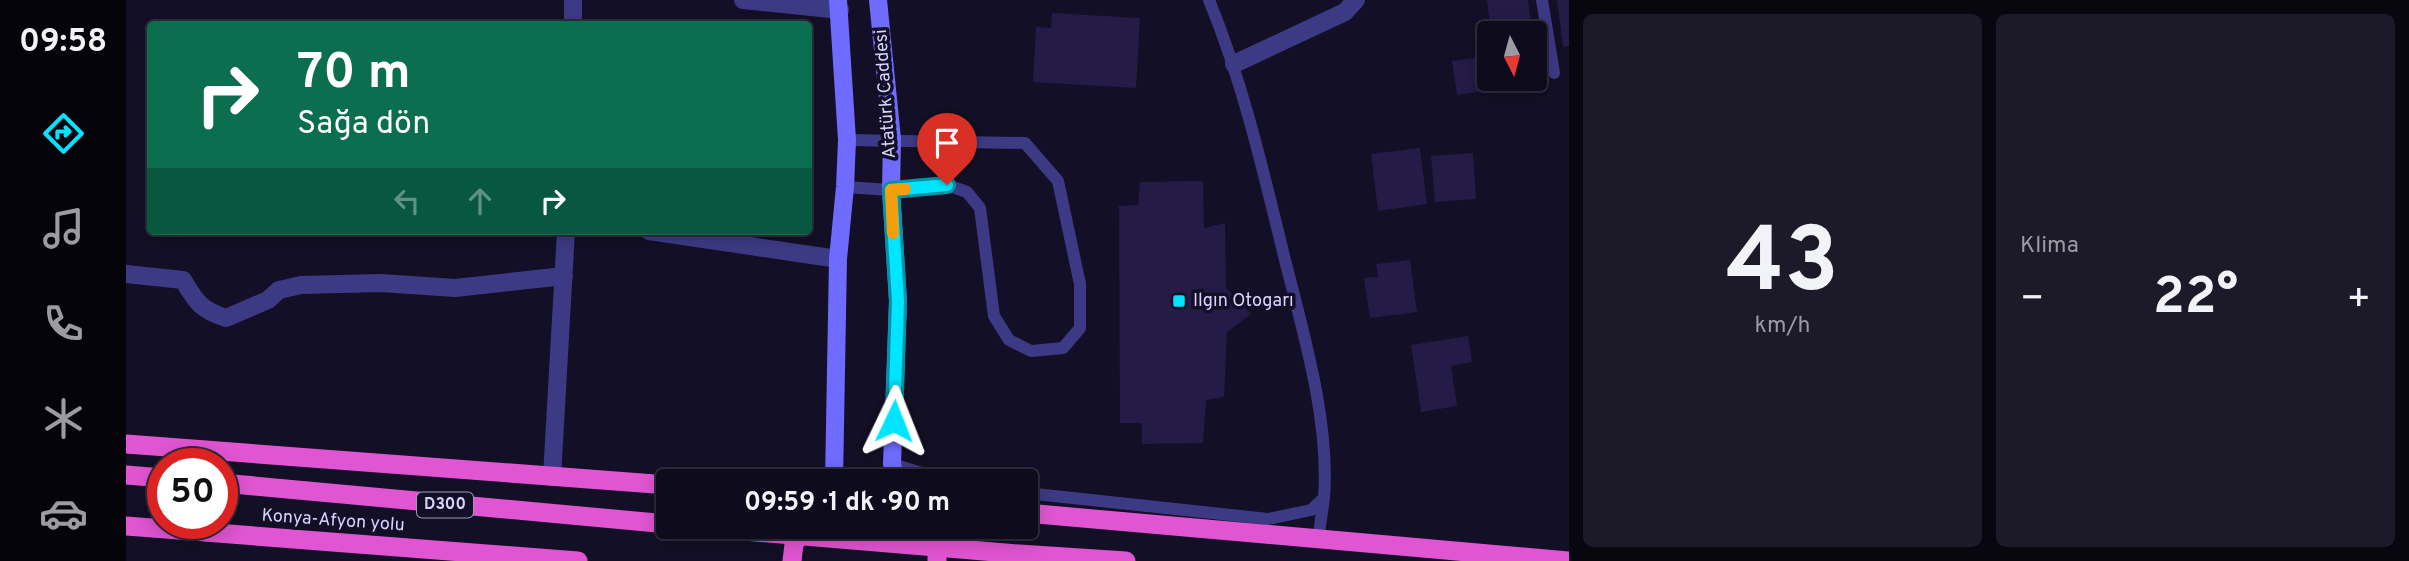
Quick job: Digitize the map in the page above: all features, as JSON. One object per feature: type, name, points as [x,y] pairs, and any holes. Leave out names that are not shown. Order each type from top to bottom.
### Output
[{"type":"highway","points":[[126,444],[656,484]]},
{"type":"highway","points":[[126,475],[147,477]]},
{"type":"highway","name":"D300","points":[[238,484],[656,523]]},
{"type":"highway","points":[[1038,514],[1569,561]]},
{"type":"highway","name":"Konya-Afyon yolu","points":[[126,526],[578,561]]},
{"type":"highway","points":[[792,561],[797,539]]},
{"type":"highway","points":[[839,539],[1126,561]]},
{"type":"highway","points":[[930,539],[937,561]]},
{"type":"main road","name":"Atatürk Caddesi","points":[[878,0],[892,139],[891,190],[898,301],[894,469]]},
{"type":"main road","points":[[834,469],[838,259],[847,140],[839,5]]},
{"type":"street","points":[[573,0],[573,21]]},
{"type":"street","points":[[743,0],[839,5]]},
{"type":"street","points":[[1234,64],[1345,12],[1356,0]]},
{"type":"street","points":[[552,477],[566,235]]},
{"type":"street","points":[[676,235],[838,259]]},
{"type":"street","points":[[126,274],[183,280],[202,307],[226,318],[268,300],[279,290],[300,285],[381,283],[455,288],[564,276]]},
{"type":"lane","points":[[1209,0],[1234,64],[1307,346],[1326,471],[1318,540]]},
{"type":"lane","points":[[1542,0],[1554,73]]},
{"type":"lane","points":[[845,187],[891,190],[947,185],[967,192],[981,208],[994,316],[1009,340],[1031,351],[1063,348],[1080,328],[1080,284],[1058,181],[1025,143],[847,140]]},
{"type":"lane","points":[[1038,494],[1268,519],[1311,510],[1324,498]]},
{"type":"building","points":[[1487,0],[1528,0],[1531,21],[1490,21]]},
{"type":"building","points":[[1557,0],[1569,0],[1569,46],[1563,47]]},
{"type":"building","points":[[1052,13],[1140,18],[1136,88],[1033,82],[1036,27],[1051,28]]},
{"type":"building","points":[[1477,58],[1477,91],[1483,91],[1457,95],[1452,61]]},
{"type":"building","points":[[1420,148],[1427,204],[1378,211],[1371,154]]},
{"type":"building","points":[[1473,153],[1476,199],[1435,202],[1431,156]]},
{"type":"building","name":"Ilgın Otogarı","points":[[1203,181],[1204,228],[1225,223],[1226,288],[1251,314],[1227,332],[1224,397],[1206,400],[1203,443],[1142,444],[1142,423],[1120,423],[1119,206],[1138,205],[1140,182]]},
{"type":"building","points":[[1410,260],[1417,312],[1370,318],[1364,278],[1378,277],[1376,264]]},
{"type":"building","points":[[1468,336],[1472,362],[1451,366],[1457,406],[1421,412],[1411,345]]},
{"type":"slow traffic","points":[[893,233],[891,190],[905,189]]},
{"type":"place","name":"Ilgın Otogarı","points":[[1179,301]]},
{"type":"route","points":[[894,421],[898,301],[891,190],[947,185]]}]
